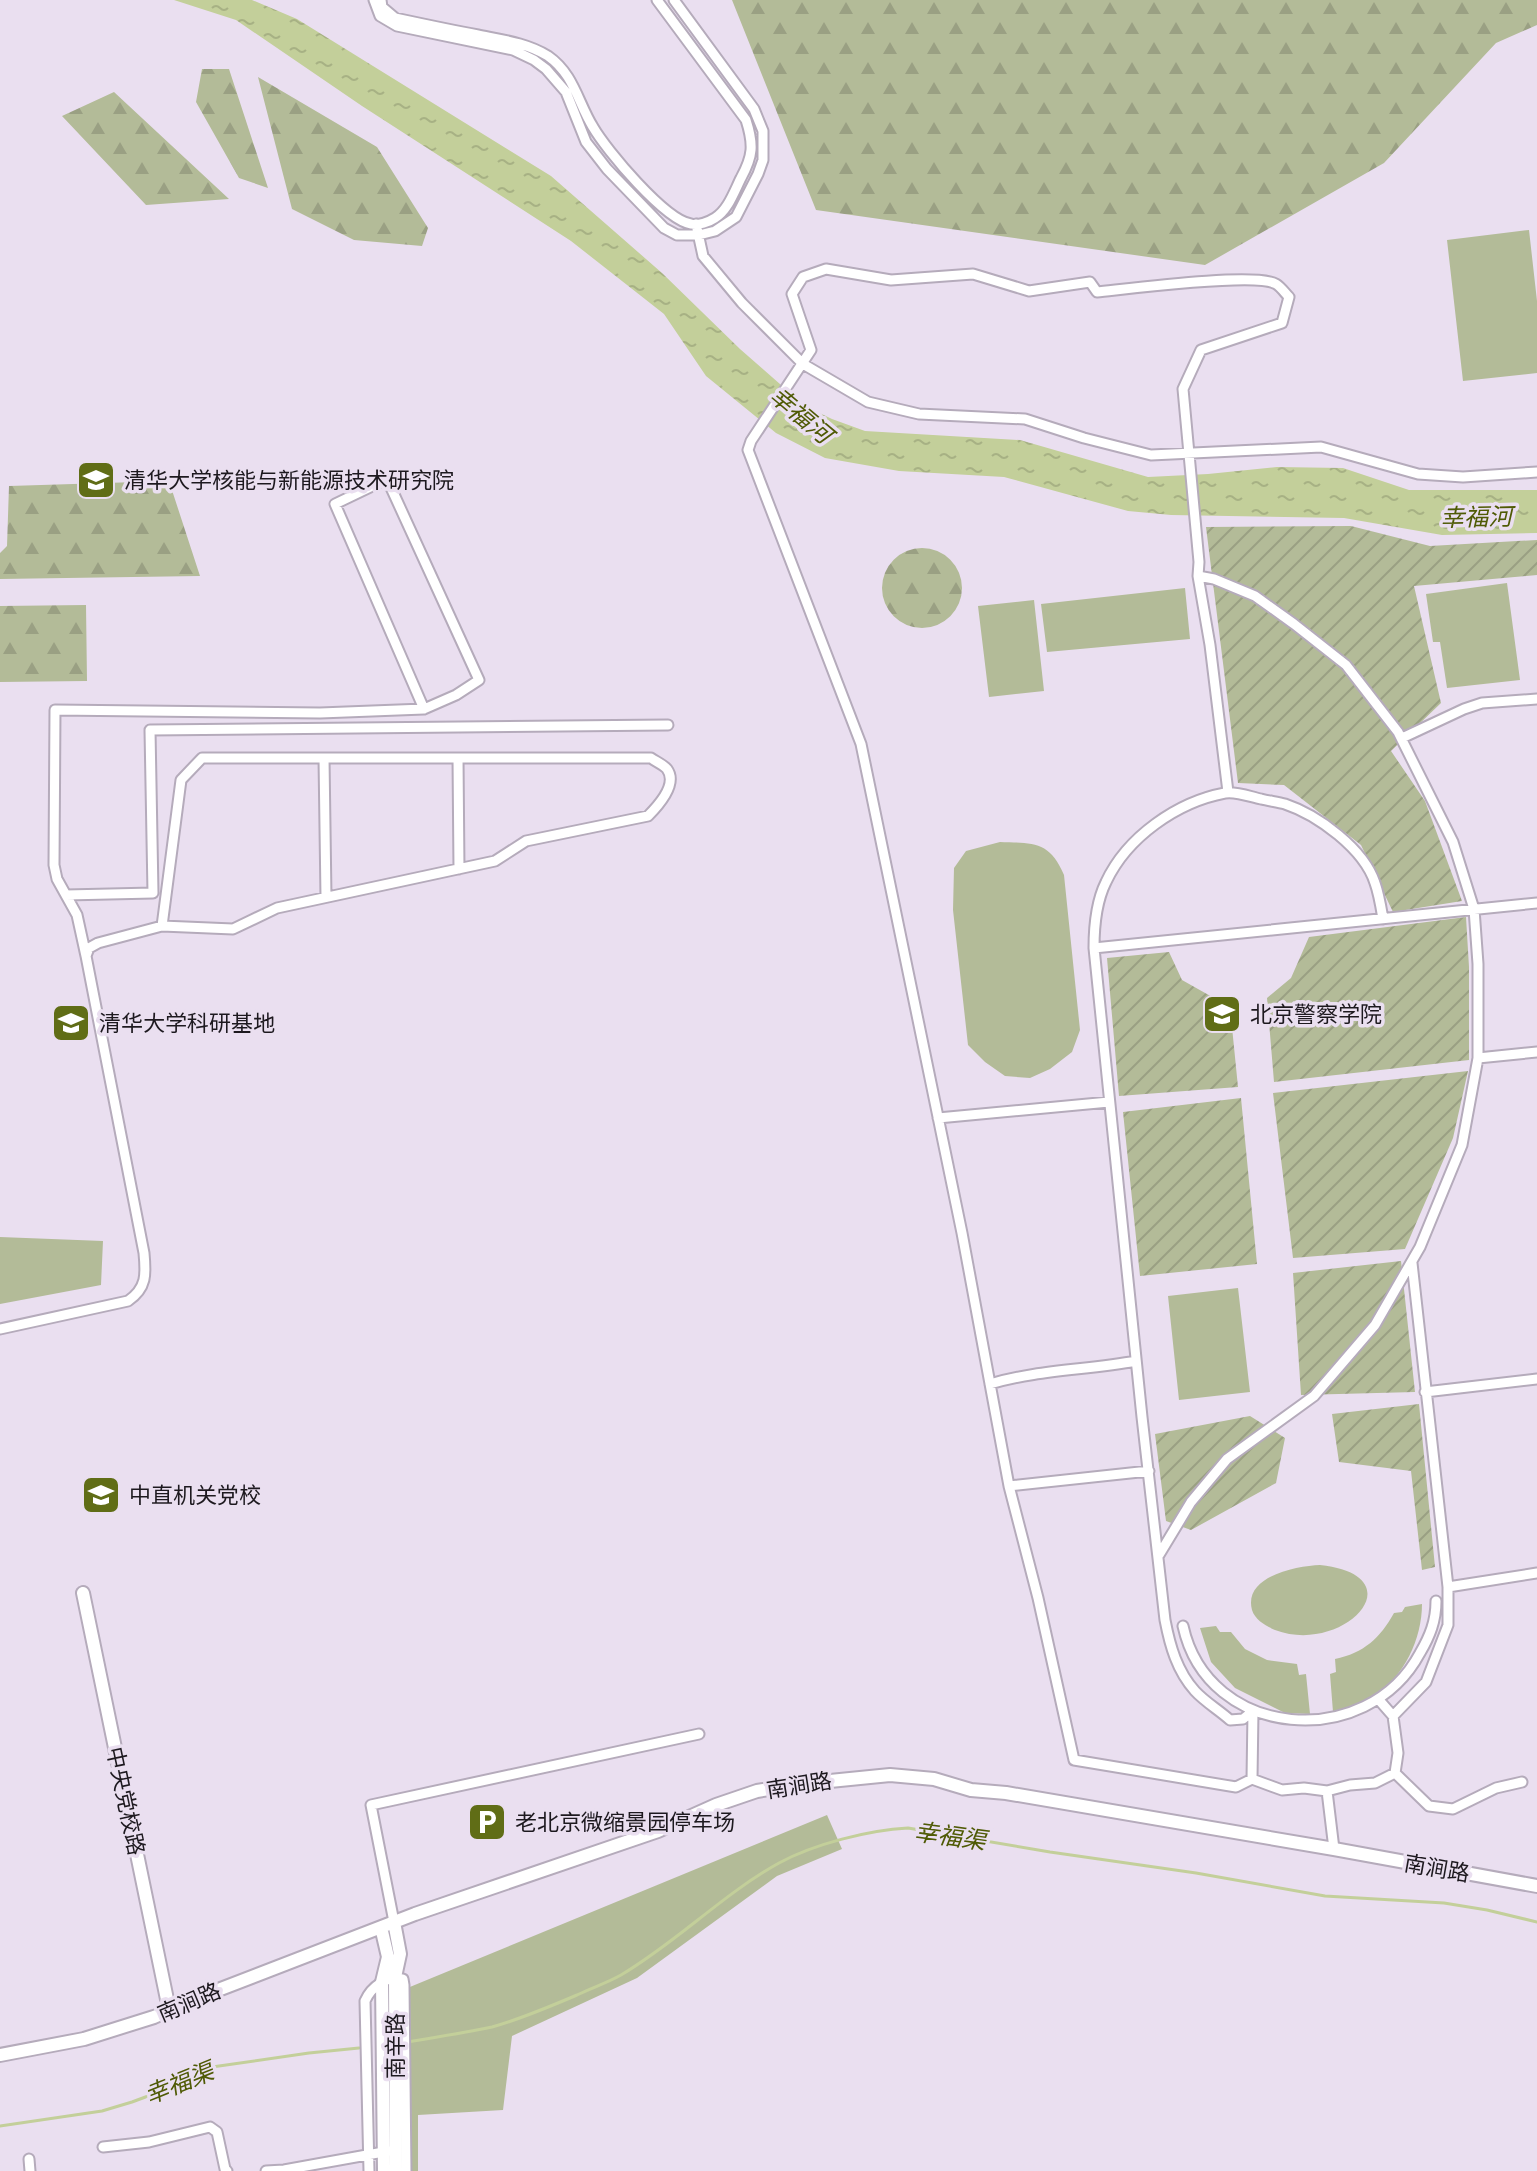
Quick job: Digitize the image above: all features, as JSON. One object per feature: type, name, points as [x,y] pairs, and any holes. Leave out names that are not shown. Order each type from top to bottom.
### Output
[{"type":"main road","name":"中央党校路","points":[[83,1593],[169,2009]]},
{"type":"main road","name":"南涧路","points":[[0,2055],[84,2039],[154,2017],[387,1924],[658,1831],[757,1791],[866,1776],[934,1779],[971,1790],[1021,1795],[1537,1886]]},
{"type":"main road","name":"南辛路","points":[[387,1924],[400,1954],[395,1977],[389,2101]]},
{"type":"main road","name":"南辛路","points":[[387,1924],[388,1957],[382,1982],[390,2151],[396,2171]]},
{"type":"main road","name":"南辛路","points":[[384,2171],[390,2151]]},
{"type":"street","points":[[374,0],[380,16],[397,26],[477,41],[513,50],[534,60],[566,92],[586,142],[607,169],[664,228],[677,235],[699,235],[715,231],[736,217],[758,174],[765,140],[754,109],[674,0]]},
{"type":"street","points":[[381,0],[382,7],[395,18],[525,45],[552,59],[574,85],[591,125],[622,166],[676,218],[696,224],[712,220],[722,213],[729,202],[749,164],[752,149],[750,133],[746,120],[657,0]]},
{"type":"street","points":[[696,224],[703,256],[742,303],[803,364],[868,402],[919,414],[1025,419],[1151,455],[1321,447],[1418,474],[1463,477],[1537,472]]},
{"type":"street","points":[[1228,792],[1198,576],[1183,389],[1201,350],[1282,323],[1289,297],[1275,283],[1241,280],[1097,292],[1090,282],[1029,291],[973,274],[891,280],[826,269],[803,277],[792,294],[811,350],[748,450],[861,744],[962,1233],[1009,1486],[1074,1760],[1236,1787],[1252,1779],[1282,1790],[1304,1788],[1327,1791],[1375,1783],[1395,1773]]},
{"type":"street","points":[[0,1329],[128,1301],[137,1295],[146,1275],[77,915],[57,879],[54,865],[55,710],[320,713],[424,709],[456,695],[479,680],[387,479],[335,504],[424,709]]},
{"type":"street","points":[[1159,1555],[1191,1502],[1227,1459],[1314,1396],[1375,1325],[1420,1247],[1462,1145],[1478,1058],[1478,964],[1474,909],[1453,842],[1402,738],[1346,665],[1255,596],[1214,579],[1198,576]]},
{"type":"street","points":[[1402,738],[1482,703],[1537,699]]},
{"type":"street","points":[[66,895],[153,893],[150,730],[668,725]]},
{"type":"street","points":[[86,956],[89,948],[98,943],[162,926],[233,929],[277,908],[495,861],[526,841],[648,816],[666,793],[670,779],[667,770],[651,758],[202,758],[181,780],[162,926]]},
{"type":"street","points":[[324,758],[326,897]]},
{"type":"street","points":[[458,758],[459,869]]},
{"type":"street","points":[[1253,1711],[1243,1719],[1230,1720],[1196,1691],[1181,1671],[1168,1634],[1136,1361],[1094,925],[1105,884],[1116,864],[1135,842],[1152,826],[1173,813],[1228,792],[1285,804],[1317,820],[1352,846],[1375,881],[1383,919]]},
{"type":"street","points":[[1094,948],[1537,903]]},
{"type":"street","points":[[1478,1058],[1537,1052]]},
{"type":"street","points":[[938,1118],[1109,1102]]},
{"type":"street","points":[[1393,1716],[1426,1682],[1448,1625],[1448,1587],[1412,1261]]},
{"type":"street","points":[[990,1384],[1010,1377],[1136,1361]]},
{"type":"street","points":[[1425,1392],[1537,1379]]},
{"type":"street","points":[[1009,1486],[1149,1471]]},
{"type":"street","points":[[1448,1587],[1537,1573]]},
{"type":"street","points":[[1183,1626],[1191,1653],[1216,1687],[1253,1711],[1295,1721],[1324,1719],[1339,1717],[1379,1700],[1411,1670],[1432,1632],[1436,1601]]},
{"type":"street","points":[[1379,1700],[1393,1716],[1398,1753],[1395,1773]]},
{"type":"street","points":[[1252,1779],[1253,1711]]},
{"type":"street","points":[[387,1924],[371,1805],[699,1734]]},
{"type":"street","points":[[1395,1773],[1429,1806],[1453,1809],[1496,1788],[1522,1782]]},
{"type":"street","points":[[1327,1791],[1334,1849]]},
{"type":"street","points":[[369,2171],[365,2001],[369,1992],[395,1977],[403,1979],[404,1985],[406,2171]]},
{"type":"street","points":[[368,2100],[389,2101]]},
{"type":"street","points":[[103,2147],[149,2142],[210,2127],[217,2132],[227,2171]]},
{"type":"street","points":[[266,2171],[390,2151]]},
{"type":"street","points":[[29,2159],[30,2171]]},
{"type":"green space","points":[[732,0],[1537,0],[1537,25],[1496,43],[1384,163],[1205,265],[816,210]]},
{"type":"green space","points":[[202,69],[229,69],[268,188],[239,178],[196,102]]},
{"type":"green space","points":[[258,77],[377,147],[428,228],[422,246],[354,240],[292,209]]},
{"type":"green space","points":[[114,92],[229,199],[146,205],[62,116]]},
{"type":"green space","points":[[1529,230],[1537,301],[1537,373],[1463,381],[1447,240]]},
{"type":"green space","points":[[169,481],[200,576],[0,579],[0,553],[7,546],[9,486]]},
{"type":"green space","points":[[1351,526],[1430,546],[1537,540],[1537,575],[1414,586],[1441,703],[1391,751],[1425,801],[1462,901],[1393,912],[1361,845],[1284,785],[1238,783],[1206,527]]},
{"type":"green space","points":[[922,548],[937,551],[950,560],[959,573],[962,588],[959,603],[950,616],[937,625],[922,628],[907,625],[894,616],[885,603],[882,588],[885,573],[894,560],[907,551]]},
{"type":"green space","points":[[1507,583],[1520,680],[1447,688],[1440,642],[1433,642],[1426,594]]},
{"type":"green space","points":[[1185,588],[1190,639],[1047,652],[1041,604]]},
{"type":"green space","points":[[1034,600],[1044,691],[989,697],[978,606]]},
{"type":"green space","points":[[86,605],[87,681],[0,682],[0,606]]},
{"type":"green space","points":[[1000,842],[1039,846],[1053,856],[1064,875],[1080,1030],[1072,1052],[1050,1069],[1030,1078],[1005,1076],[968,1045],[953,910],[954,868],[966,851]]},
{"type":"green space","points":[[1466,917],[1469,1060],[1274,1082],[1267,998],[1291,978],[1309,937]]},
{"type":"green space","points":[[1169,952],[1182,980],[1230,1007],[1238,1087],[1119,1096],[1107,958]]},
{"type":"green space","points":[[1468,1071],[1453,1138],[1405,1249],[1293,1258],[1273,1093]]},
{"type":"green space","points":[[1241,1098],[1257,1264],[1140,1276],[1123,1112]]},
{"type":"green space","points":[[0,1237],[103,1241],[101,1285],[0,1304]]},
{"type":"green space","points":[[1401,1261],[1415,1392],[1301,1395],[1293,1273]]},
{"type":"green space","points":[[1238,1288],[1250,1392],[1179,1400],[1168,1296]]},
{"type":"green space","points":[[1419,1404],[1435,1567],[1422,1570],[1411,1471],[1339,1462],[1332,1414]]},
{"type":"green space","points":[[1250,1416],[1285,1438],[1276,1483],[1191,1530],[1166,1521],[1155,1434]]},
{"type":"green space","points":[[1320,1565],[1349,1572],[1364,1583],[1367,1597],[1360,1611],[1345,1624],[1325,1632],[1301,1635],[1275,1630],[1256,1617],[1251,1598],[1263,1581],[1286,1571]]},
{"type":"green space","points":[[1422,1604],[1415,1643],[1394,1679],[1369,1699],[1333,1712],[1330,1674],[1336,1672],[1335,1659],[1354,1653],[1370,1643],[1394,1613]]},
{"type":"green space","points":[[1216,1626],[1220,1632],[1231,1632],[1245,1649],[1267,1660],[1297,1664],[1299,1675],[1306,1674],[1310,1714],[1285,1713],[1235,1688],[1211,1662],[1200,1628]]},
{"type":"green space","points":[[827,1815],[842,1849],[777,1876],[637,1978],[512,2036],[503,2110],[418,2115],[418,2171],[407,2171],[405,1989]]},
{"type":"water","name":"幸福河","points":[[174,0],[252,0],[297,19],[551,176],[662,273],[740,349],[805,406],[832,419],[865,431],[1020,440],[1148,477],[1277,467],[1343,468],[1409,490],[1537,490],[1537,533],[1442,535],[1344,518],[1171,515],[1128,511],[1004,477],[899,471],[825,458],[776,433],[706,376],[664,314],[571,241],[362,106],[236,20]]},
{"type":"waterway","name":"幸福渠","points":[[408,2042],[503,2024],[605,1983],[642,1962],[758,1875],[779,1863],[825,1844],[893,1829],[908,1828],[1325,1896],[1444,1903],[1537,1922]]},
{"type":"waterway","name":"幸福渠","points":[[0,2126],[102,2111],[167,2089],[205,2068],[359,2048]]},
{"type":"place","name":"清华大学核能与新能源技术研究院","points":[[96,480]]},
{"type":"place","name":"北京警察学院","points":[[1222,1014]]},
{"type":"place","name":"清华大学科研基地","points":[[71,1023]]},
{"type":"place","name":"中直机关党校","points":[[101,1495]]},
{"type":"place","name":"老北京微缩景园停车场","points":[[487,1822]]}]
